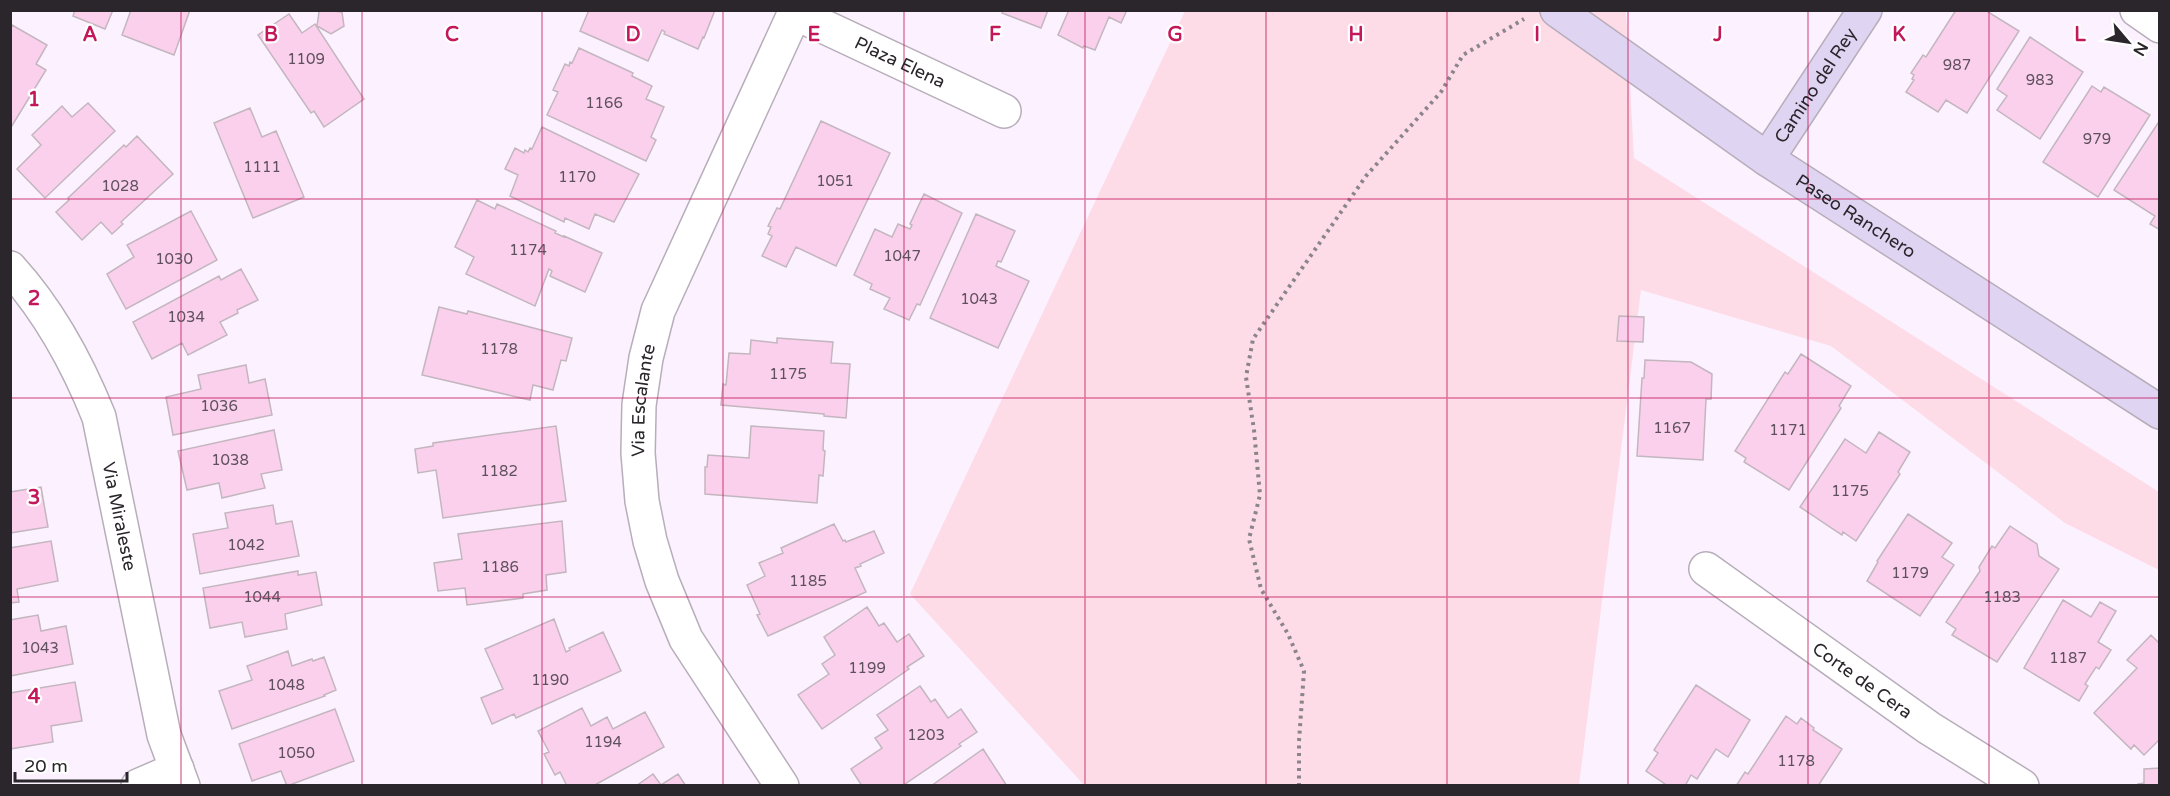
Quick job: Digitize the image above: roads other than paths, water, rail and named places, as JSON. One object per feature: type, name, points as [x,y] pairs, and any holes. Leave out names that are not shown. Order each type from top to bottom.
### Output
[{"type":"main road","name":"Camino del Rey","points":[[1767,159],[1865,10]]},
{"type":"main road","name":"Paseo Ranchero","points":[[1542,13],[2160,412]]},
{"type":"street","points":[[2137,10],[2160,26]]},
{"type":"street","name":"Plaza Elena","points":[[795,12],[1004,111]]},
{"type":"street","name":"Via Escalante","points":[[782,786],[686,639],[662,581],[650,541],[642,501],[638,453],[639,405],[646,358],[658,311],[795,12]]},
{"type":"street","name":"Via Miraleste","points":[[10,268],[27,286],[56,327],[80,371],[99,417],[164,735],[180,777]]},
{"type":"street","name":"Corte de Cera","points":[[1706,569],[1929,728],[2022,786]]},
{"type":"street","points":[[138,786],[180,777]]}]
